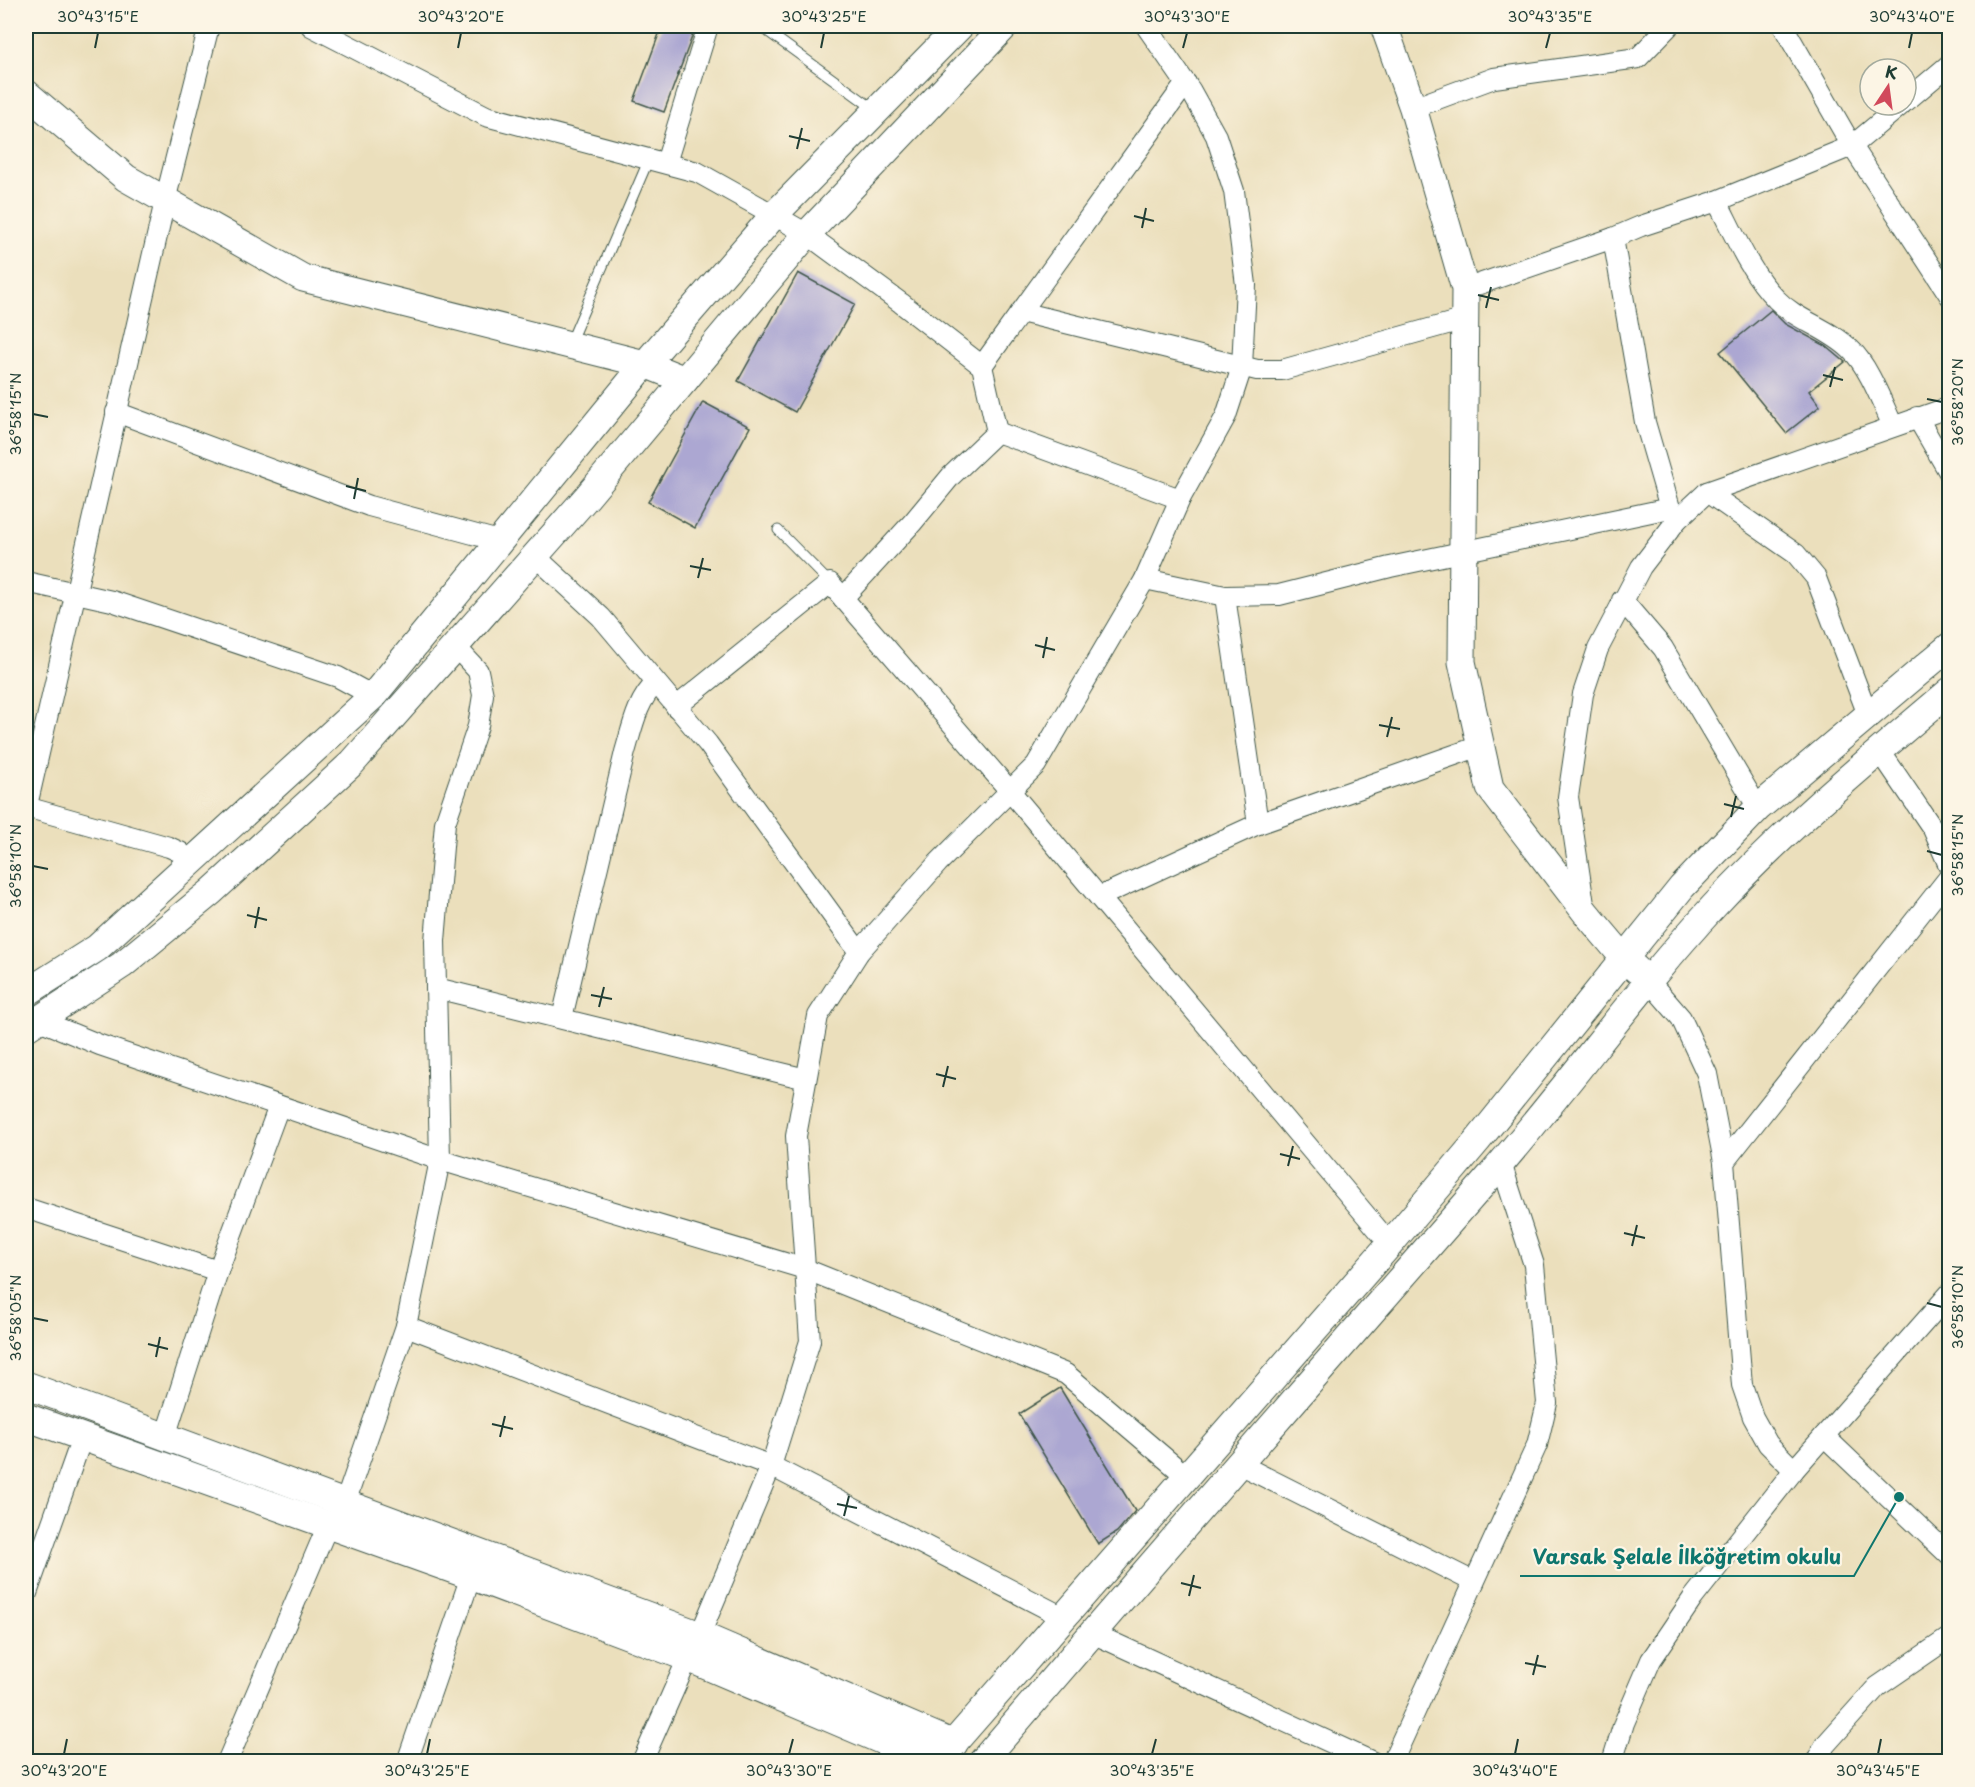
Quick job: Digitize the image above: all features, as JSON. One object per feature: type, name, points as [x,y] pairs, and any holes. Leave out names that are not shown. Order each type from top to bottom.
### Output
[{"type":"street","points":[[190,863],[180,852],[169,847],[26,808],[165,201],[209,26]]},
{"type":"street","points":[[311,26],[486,116],[697,172],[807,234],[982,366],[997,432]]},
{"type":"street","points":[[658,161],[708,26]]},
{"type":"street","points":[[26,993],[97,948],[373,696],[645,364],[774,215],[960,26]]},
{"type":"street","points":[[32,1024],[122,965],[211,892],[352,763],[587,498],[807,234],[1005,26]]},
{"type":"street","points":[[700,1635],[771,1466],[810,1341],[796,1136],[818,1016],[859,952],[938,863],[1036,765],[1144,579],[1180,499],[1226,416],[1242,367],[1246,285],[1234,191],[1216,136],[1186,83],[1146,26]]},
{"type":"street","points":[[1384,26],[1413,108],[1465,289],[1462,662],[1490,788],[1586,913],[1624,958],[1649,981],[1681,1018],[1707,1074],[1724,1162],[1742,1385],[1753,1417],[1768,1444],[1794,1470]]},
{"type":"street","points":[[1413,108],[1494,78],[1638,58],[1669,26]]},
{"type":"street","points":[[1783,26],[1852,146],[1950,296]]},
{"type":"street","points":[[1918,91],[1950,64]]},
{"type":"street","points":[[982,366],[1186,83]]},
{"type":"street","points":[[26,93],[126,178],[303,278],[645,364],[685,380]]},
{"type":"street","points":[[1465,289],[1717,201],[1852,146],[1887,117]]},
{"type":"street","points":[[1717,201],[1743,252],[1767,289],[1786,309],[1829,333],[1853,351],[1870,379],[1893,426]]},
{"type":"street","points":[[1586,913],[1568,797],[1583,694],[1598,649],[1622,600],[1673,514],[1645,422],[1613,238]]},
{"type":"street","points":[[1021,312],[1257,370],[1282,370],[1465,319]]},
{"type":"street","points":[[1144,579],[1225,596],[1279,595],[1390,567],[1673,514],[1707,492],[1950,407]]},
{"type":"street","points":[[116,412],[369,506],[499,541]]},
{"type":"street","points":[[1917,417],[1950,474]]},
{"type":"street","points":[[997,432],[1180,499]]},
{"type":"street","points":[[843,598],[913,522],[951,476],[997,432]]},
{"type":"street","points":[[1707,492],[1796,554],[1816,578],[1868,716]]},
{"type":"street","points":[[535,556],[601,617],[708,744],[859,952]]},
{"type":"street","points":[[26,582],[112,602],[338,677],[373,696]]},
{"type":"street","points":[[676,707],[830,583],[1010,790],[1390,1244]]},
{"type":"street","points":[[1225,596],[1258,824]]},
{"type":"street","points":[[1622,600],[1663,648],[1758,808]]},
{"type":"street","points":[[345,1503],[406,1326],[440,1160],[435,941],[445,823],[478,726],[483,695],[478,671],[455,646]]},
{"type":"street","points":[[946,1753],[1390,1244],[1478,1140],[1682,887],[1758,808],[1950,646]]},
{"type":"street","points":[[562,1018],[625,752],[637,712],[649,689],[656,683]]},
{"type":"street","points":[[982,1761],[1501,1163],[1690,933],[1746,872],[1813,809],[1950,691]]},
{"type":"street","points":[[1099,897],[1258,824],[1480,746]]},
{"type":"street","points":[[1880,751],[1933,829],[1950,868]]},
{"type":"street","points":[[1724,1162],[1950,876]]},
{"type":"street","points":[[436,987],[806,1079]]},
{"type":"street","points":[[32,1024],[440,1160],[805,1269],[1066,1374],[1186,1476]]},
{"type":"street","points":[[165,1437],[218,1271],[279,1106]]},
{"type":"street","points":[[1392,1761],[1537,1445],[1547,1403],[1534,1265],[1501,1163]]},
{"type":"street","points":[[26,1208],[218,1271]]},
{"type":"street","points":[[1612,1761],[1624,1723],[1651,1660],[1693,1598],[1794,1470],[1950,1293]]},
{"type":"street","points":[[406,1326],[771,1466],[1063,1617]]},
{"type":"street","points":[[26,1385],[700,1635],[946,1753],[974,1761]]},
{"type":"street","points":[[26,1417],[471,1576],[688,1658],[932,1761]]},
{"type":"street","points":[[1824,1436],[1950,1556]]},
{"type":"street","points":[[26,1596],[82,1438]]},
{"type":"street","points":[[1239,1464],[1474,1582]]},
{"type":"street","points":[[227,1761],[328,1525]]},
{"type":"street","points":[[407,1761],[471,1576]]},
{"type":"street","points":[[1092,1633],[1373,1761]]},
{"type":"street","points":[[1816,1761],[1825,1745],[1877,1687],[1950,1637]]},
{"type":"street","points":[[642,1761],[688,1658]]},
{"type":"lane","points":[[760,26],[876,111]]},
{"type":"lane","points":[[569,345],[658,161]]},
{"type":"lane","points":[[778,530],[830,583]]},
{"type":"building","points":[[662,26],[696,26],[664,112],[634,101]]},
{"type":"building","points":[[798,273],[855,304],[795,412],[738,381]]},
{"type":"building","points":[[1771,310],[1785,324],[1826,346],[1845,362],[1809,391],[1820,406],[1786,433],[1720,352]]},
{"type":"building","points":[[703,402],[750,427],[695,528],[648,502]]},
{"type":"building","points":[[1060,1388],[1135,1511],[1117,1532],[1098,1544],[1019,1414]]},
{"type":"place","name":"Varsak Şelale İlköğretim okulu","points":[[1899,1497]]}]
